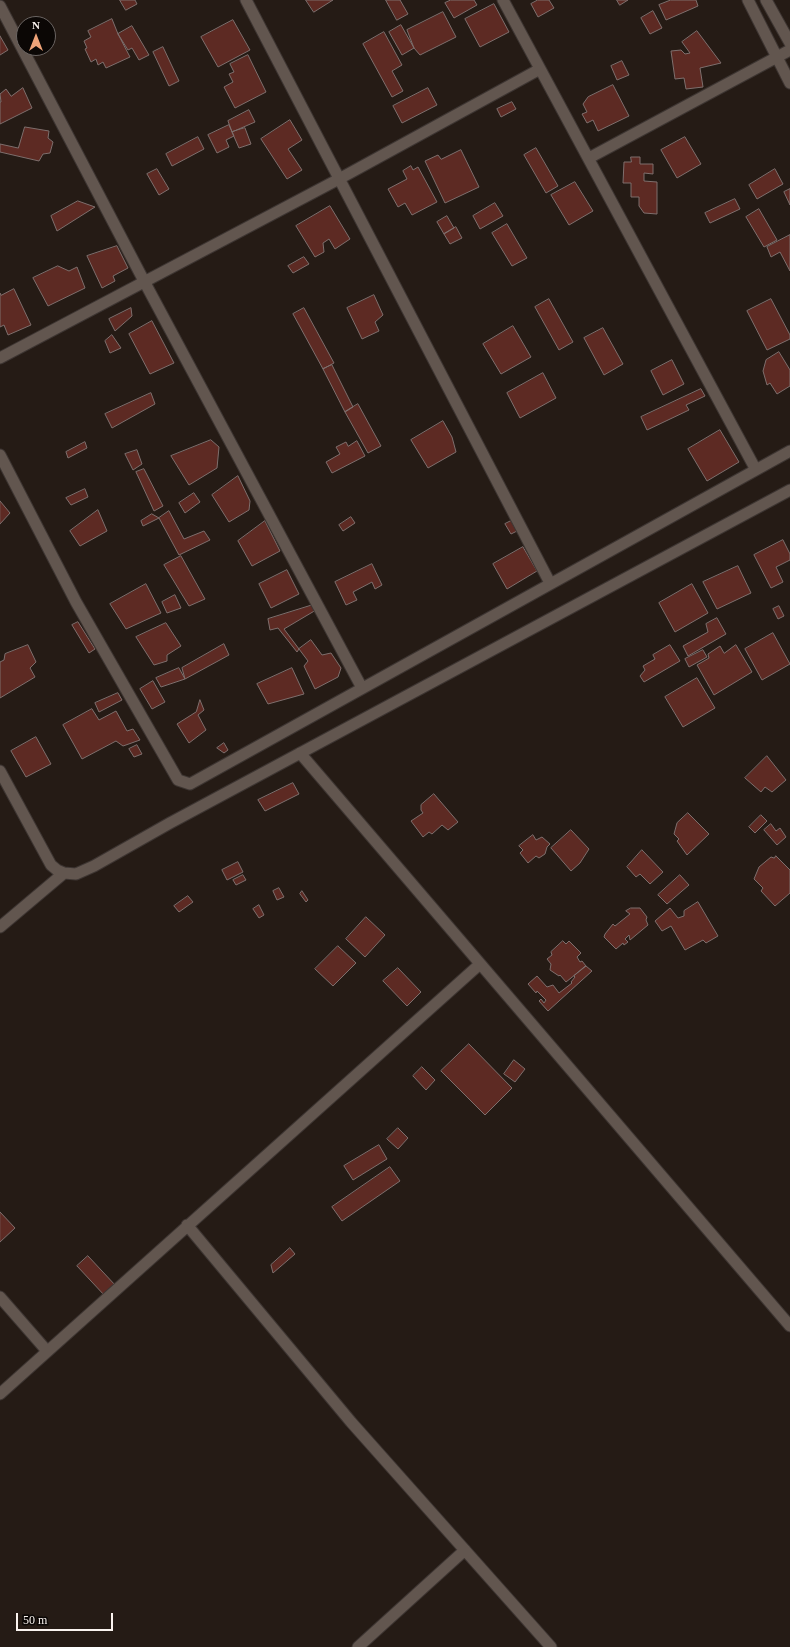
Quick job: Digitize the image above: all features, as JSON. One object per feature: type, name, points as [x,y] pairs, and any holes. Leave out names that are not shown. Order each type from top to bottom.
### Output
[{"type":"street","points":[[246,0],[550,583]]},
{"type":"street","points":[[503,0],[756,470]]},
{"type":"street","points":[[748,0],[776,58],[790,83]]},
{"type":"street","points":[[766,0],[790,43]]},
{"type":"street","points":[[0,6],[144,281],[362,688]]},
{"type":"street","points":[[589,158],[790,50]]},
{"type":"street","points":[[0,358],[339,179],[540,69]]},
{"type":"street","points":[[0,455],[76,602],[178,780],[190,784],[790,451]]},
{"type":"street","points":[[0,770],[51,865],[64,873],[76,874],[94,866],[300,753],[790,490]]},
{"type":"street","points":[[300,753],[790,1326]]},
{"type":"street","points":[[0,927],[64,873]]},
{"type":"street","points":[[0,1394],[186,1225],[329,1100],[480,964]]},
{"type":"street","points":[[186,1225],[351,1422],[551,1647]]},
{"type":"street","points":[[0,1297],[47,1351]]},
{"type":"street","points":[[358,1647],[465,1550]]},
{"type":"building","points":[[120,0],[135,0],[137,4],[126,10]]},
{"type":"building","points":[[306,0],[333,0],[314,12]]},
{"type":"building","points":[[386,0],[400,0],[408,14],[397,20]]},
{"type":"building","points":[[451,0],[474,0],[477,5],[454,18],[445,3]]},
{"type":"building","points":[[538,0],[549,0],[554,8],[538,17],[531,4]]},
{"type":"building","points":[[617,0],[628,0],[620,5]]},
{"type":"building","points":[[671,0],[696,0],[698,6],[666,20],[659,5]]},
{"type":"building","points":[[494,4],[509,32],[480,47],[465,19]]},
{"type":"building","points":[[653,11],[662,28],[650,34],[641,18]]},
{"type":"building","points":[[443,12],[456,37],[420,55],[414,48],[407,30]]},
{"type":"building","points":[[112,19],[130,57],[106,68],[103,62],[98,65],[96,59],[91,62],[85,49],[87,48],[84,41],[91,37],[88,31]]},
{"type":"building","points":[[233,20],[250,50],[218,67],[201,37]]},
{"type":"building","points":[[401,25],[414,48],[402,55],[389,32]]},
{"type":"building","points":[[132,26],[149,55],[139,60],[132,48],[128,50],[118,34]]},
{"type":"building","points":[[697,31],[721,63],[700,68],[703,87],[686,89],[684,78],[675,79],[671,51],[681,50],[685,54],[690,53],[682,42]]},
{"type":"building","points":[[384,32],[402,65],[392,71],[403,91],[392,97],[363,44]]},
{"type":"building","points":[[0,36],[8,50],[0,55]]},
{"type":"building","points":[[163,47],[179,81],[169,86],[153,52]]},
{"type":"building","points":[[248,55],[266,92],[235,108],[224,87],[233,82],[229,74],[234,72],[230,64]]},
{"type":"building","points":[[622,61],[629,75],[617,80],[611,66]]},
{"type":"building","points":[[613,85],[629,116],[598,131],[593,120],[587,123],[582,114],[587,112],[583,104],[588,97]]},
{"type":"building","points":[[23,88],[32,108],[0,124],[0,94],[6,89],[11,96]]},
{"type":"building","points":[[428,88],[437,105],[402,123],[393,106]]},
{"type":"building","points":[[512,102],[516,109],[501,117],[497,109]]},
{"type":"building","points":[[249,110],[255,122],[232,132],[228,121]]},
{"type":"building","points":[[290,120],[302,140],[288,149],[302,170],[287,179],[261,139]]},
{"type":"building","points":[[229,125],[234,136],[226,140],[229,147],[217,153],[208,135]]},
{"type":"building","points":[[25,127],[49,131],[48,138],[53,142],[50,153],[43,154],[39,161],[0,152],[0,144],[18,148]]},
{"type":"building","points":[[245,128],[251,144],[239,148],[232,132]]},
{"type":"building","points":[[198,137],[204,149],[172,166],[166,154]]},
{"type":"building","points":[[685,137],[701,164],[677,178],[661,150]]},
{"type":"building","points":[[536,148],[558,186],[546,193],[524,155]]},
{"type":"building","points":[[461,150],[479,187],[445,203],[425,161],[438,155],[441,159]]},
{"type":"building","points":[[631,157],[640,157],[640,164],[653,164],[653,174],[644,173],[644,181],[657,182],[657,214],[644,213],[639,206],[639,197],[631,197],[631,183],[623,183],[624,162],[631,162]]},
{"type":"building","points":[[411,166],[413,170],[418,167],[437,202],[412,215],[405,203],[398,207],[388,189],[407,179],[403,171]]},
{"type":"building","points":[[157,169],[169,189],[159,195],[147,174]]},
{"type":"building","points":[[775,169],[783,184],[757,199],[749,185]]},
{"type":"building","points":[[575,182],[593,211],[569,225],[551,195]]},
{"type":"building","points":[[790,189],[790,205],[784,192]]},
{"type":"building","points":[[735,199],[740,209],[710,223],[705,213]]},
{"type":"building","points":[[78,201],[95,207],[57,231],[51,216]]},
{"type":"building","points":[[495,203],[503,216],[480,229],[473,216]]},
{"type":"building","points":[[330,206],[350,239],[335,249],[329,239],[323,243],[324,252],[315,257],[296,226]]},
{"type":"building","points":[[759,209],[777,240],[764,247],[746,217]]},
{"type":"building","points":[[447,216],[454,228],[444,234],[437,222]]},
{"type":"building","points":[[507,224],[527,258],[512,266],[492,233]]},
{"type":"building","points":[[456,227],[462,238],[450,244],[444,234]]},
{"type":"building","points":[[790,235],[790,271],[780,252],[771,257],[767,247]]},
{"type":"building","points":[[117,246],[128,268],[113,276],[115,281],[102,288],[87,256]]},
{"type":"building","points":[[304,257],[309,264],[293,273],[288,266]]},
{"type":"building","points":[[58,266],[69,271],[77,267],[85,288],[48,306],[33,278]]},
{"type":"building","points":[[14,289],[31,325],[8,335],[4,325],[0,327],[0,293],[1,295]]},
{"type":"building","points":[[374,295],[383,315],[375,322],[379,331],[362,339],[347,308]]},
{"type":"building","points":[[549,299],[573,342],[559,350],[535,307]]},
{"type":"building","points":[[771,299],[790,335],[790,339],[767,350],[747,311]]},
{"type":"building","points":[[131,308],[132,316],[115,331],[109,319]]},
{"type":"building","points":[[304,308],[334,363],[323,369],[293,314]]},
{"type":"building","points":[[152,321],[174,363],[150,374],[129,334]]},
{"type":"building","points":[[513,326],[531,357],[501,374],[483,344]]},
{"type":"building","points":[[603,328],[623,364],[604,375],[584,338]]},
{"type":"building","points":[[112,335],[121,348],[110,353],[105,341]]},
{"type":"building","points":[[779,352],[790,370],[790,386],[777,394],[770,383],[767,385],[763,371],[766,360]]},
{"type":"building","points":[[672,360],[684,384],[663,395],[651,371]]},
{"type":"building","points":[[332,365],[353,407],[345,412],[323,369]]},
{"type":"building","points":[[543,373],[556,398],[520,418],[507,393]]},
{"type":"building","points":[[701,389],[705,396],[686,405],[689,410],[647,430],[641,417]]},
{"type":"building","points":[[151,393],[155,404],[112,428],[105,414]]},
{"type":"building","points":[[358,404],[381,446],[368,453],[345,412]]},
{"type":"building","points":[[443,421],[452,437],[456,452],[428,468],[411,440]]},
{"type":"building","points":[[720,430],[739,462],[707,481],[688,449]]},
{"type":"building","points":[[211,440],[219,447],[217,468],[189,485],[171,456]]},
{"type":"building","points":[[357,441],[365,456],[332,473],[326,462],[340,454],[336,447],[346,442],[348,446]]},
{"type":"building","points":[[85,442],[87,448],[68,458],[66,452]]},
{"type":"building","points":[[137,450],[142,464],[133,470],[125,454]]},
{"type":"building","points":[[144,469],[163,506],[154,511],[136,472]]},
{"type":"building","points":[[238,476],[250,501],[249,510],[229,522],[212,495]]},
{"type":"building","points":[[85,489],[88,497],[71,505],[66,498]]},
{"type":"building","points":[[194,493],[200,502],[185,513],[179,503]]},
{"type":"building","points":[[0,501],[10,513],[0,524]]},
{"type":"building","points":[[98,510],[107,531],[80,546],[70,531]]},
{"type":"building","points":[[169,511],[184,539],[204,531],[210,540],[179,555],[159,518]]},
{"type":"building","points":[[152,514],[159,518],[143,526],[141,521]]},
{"type":"building","points":[[351,517],[355,523],[343,531],[339,525]]},
{"type":"building","points":[[265,521],[280,551],[252,566],[238,541]]},
{"type":"building","points":[[511,521],[517,531],[511,534],[505,524]]},
{"type":"building","points":[[783,540],[790,554],[790,560],[776,567],[783,582],[771,588],[754,555]]},
{"type":"building","points":[[523,547],[537,571],[507,589],[493,564]]},
{"type":"building","points":[[181,556],[205,599],[189,606],[164,565]]},
{"type":"building","points":[[372,564],[382,585],[375,589],[372,582],[353,592],[357,600],[346,605],[335,582]]},
{"type":"building","points":[[738,566],[751,593],[717,609],[703,582]]},
{"type":"building","points":[[287,570],[299,594],[271,608],[259,584]]},
{"type":"building","points":[[146,584],[161,613],[126,629],[110,604]]},
{"type":"building","points":[[692,584],[708,613],[675,632],[659,603]]},
{"type":"building","points":[[175,595],[181,608],[167,613],[162,602]]},
{"type":"building","points":[[313,605],[316,610],[284,629],[299,649],[297,652],[278,628],[270,630],[268,619]]},
{"type":"building","points":[[779,606],[784,616],[778,619],[773,609]]},
{"type":"building","points":[[717,618],[726,634],[688,656],[683,646],[708,632],[706,624]]},
{"type":"building","points":[[78,622],[95,649],[89,653],[72,625]]},
{"type":"building","points":[[166,623],[181,646],[167,655],[167,661],[154,665],[136,637]]},
{"type":"building","points":[[773,633],[790,664],[762,680],[745,649]]},
{"type":"building","points":[[311,640],[322,655],[331,653],[341,668],[338,677],[315,689],[304,666],[308,661],[299,649]]},
{"type":"building","points":[[224,644],[229,655],[185,679],[182,668]]},
{"type":"building","points":[[28,645],[36,662],[30,668],[35,677],[0,698],[0,662],[4,660],[5,654]]},
{"type":"building","points":[[670,645],[680,661],[644,682],[640,676],[645,670],[643,666],[655,659],[653,655]]},
{"type":"building","points":[[736,645],[752,672],[714,695],[697,665],[709,658],[708,654],[720,646],[724,653]]},
{"type":"building","points":[[703,650],[707,657],[689,667],[685,659]]},
{"type":"building","points":[[179,668],[185,679],[161,687],[156,678]]},
{"type":"building","points":[[292,668],[304,694],[268,704],[257,684]]},
{"type":"building","points":[[697,678],[715,708],[683,727],[665,697]]},
{"type":"building","points":[[153,681],[165,702],[152,709],[140,689]]},
{"type":"building","points":[[118,693],[122,700],[99,712],[95,703]]},
{"type":"building","points":[[200,700],[204,710],[198,715],[206,730],[189,743],[177,724],[196,712]]},
{"type":"building","points":[[92,709],[99,720],[116,711],[127,731],[133,729],[140,740],[123,746],[116,741],[82,759],[63,725]]},
{"type":"building","points":[[36,737],[51,764],[26,777],[11,751]]},
{"type":"building","points":[[224,743],[228,750],[224,753],[217,748]]},
{"type":"building","points":[[137,745],[142,754],[134,757],[129,749]]},
{"type":"building","points":[[767,756],[786,780],[772,792],[765,787],[761,792],[745,778]]},
{"type":"building","points":[[293,783],[299,794],[265,811],[258,800]]},
{"type":"building","points":[[434,794],[458,822],[448,830],[442,825],[432,834],[429,832],[423,837],[411,821],[423,813],[421,810],[421,805]]},
{"type":"building","points":[[688,813],[709,834],[687,855],[677,841],[679,839],[674,834],[677,823]]},
{"type":"building","points":[[761,815],[767,821],[755,833],[749,827]]},
{"type":"building","points":[[771,824],[776,831],[780,828],[786,837],[777,845],[764,830]]},
{"type":"building","points":[[571,830],[589,849],[580,863],[571,871],[551,848]]},
{"type":"building","points":[[533,835],[536,840],[542,837],[550,844],[547,847],[545,854],[539,858],[536,856],[528,863],[520,853],[523,850],[519,846]]},
{"type":"building","points":[[642,850],[663,872],[650,884],[640,874],[636,877],[627,867]]},
{"type":"building","points":[[776,856],[790,870],[790,893],[775,906],[761,891],[763,888],[754,879],[759,867],[771,857],[774,858]]},
{"type":"building","points":[[238,862],[243,872],[227,880],[222,870]]},
{"type":"building","points":[[243,875],[246,880],[236,885],[233,880]]},
{"type":"building","points":[[680,875],[689,885],[667,904],[658,895]]},
{"type":"building","points":[[279,888],[284,897],[277,900],[273,891]]},
{"type":"building","points":[[302,891],[308,900],[306,902],[300,894]]},
{"type":"building","points":[[188,896],[193,902],[179,912],[174,906]]},
{"type":"building","points":[[698,902],[718,936],[706,943],[703,940],[685,950],[671,926],[662,931],[655,921],[670,908],[678,918],[684,916],[684,911]]},
{"type":"building","points":[[259,905],[264,915],[259,918],[253,909]]},
{"type":"building","points":[[631,908],[640,908],[647,917],[646,920],[648,925],[630,940],[629,935],[625,939],[628,942],[624,945],[623,943],[616,949],[604,937],[605,934],[613,924],[615,926],[630,914],[626,911]]},
{"type":"building","points":[[366,917],[385,935],[365,957],[346,939]]},
{"type":"building","points":[[563,941],[566,944],[569,941],[581,953],[577,957],[580,962],[582,961],[586,966],[566,982],[560,975],[559,976],[550,970],[551,964],[547,959],[552,955],[551,952]]},
{"type":"building","points":[[338,946],[356,963],[333,986],[315,969]]},
{"type":"building","points":[[586,966],[592,971],[548,1011],[539,1001],[541,999],[544,1003],[546,1000],[537,991],[536,993],[528,984],[537,976],[547,987],[553,985],[559,993],[572,983],[571,982],[575,977],[574,976]]},
{"type":"building","points":[[398,968],[421,992],[407,1006],[383,981]]},
{"type":"building","points":[[469,1044],[512,1088],[485,1115],[441,1071]]},
{"type":"building","points":[[514,1060],[525,1069],[515,1082],[504,1074]]},
{"type":"building","points":[[422,1067],[435,1080],[426,1090],[413,1076]]},
{"type":"building","points":[[398,1128],[408,1138],[398,1149],[387,1139]]},
{"type":"building","points":[[379,1145],[387,1159],[353,1180],[344,1166]]},
{"type":"building","points":[[390,1167],[400,1181],[342,1221],[332,1207]]},
{"type":"building","points":[[0,1212],[15,1228],[0,1242]]},
{"type":"building","points":[[290,1248],[295,1254],[273,1273],[271,1265]]},
{"type":"building","points":[[88,1256],[116,1286],[105,1296],[77,1266]]}]
